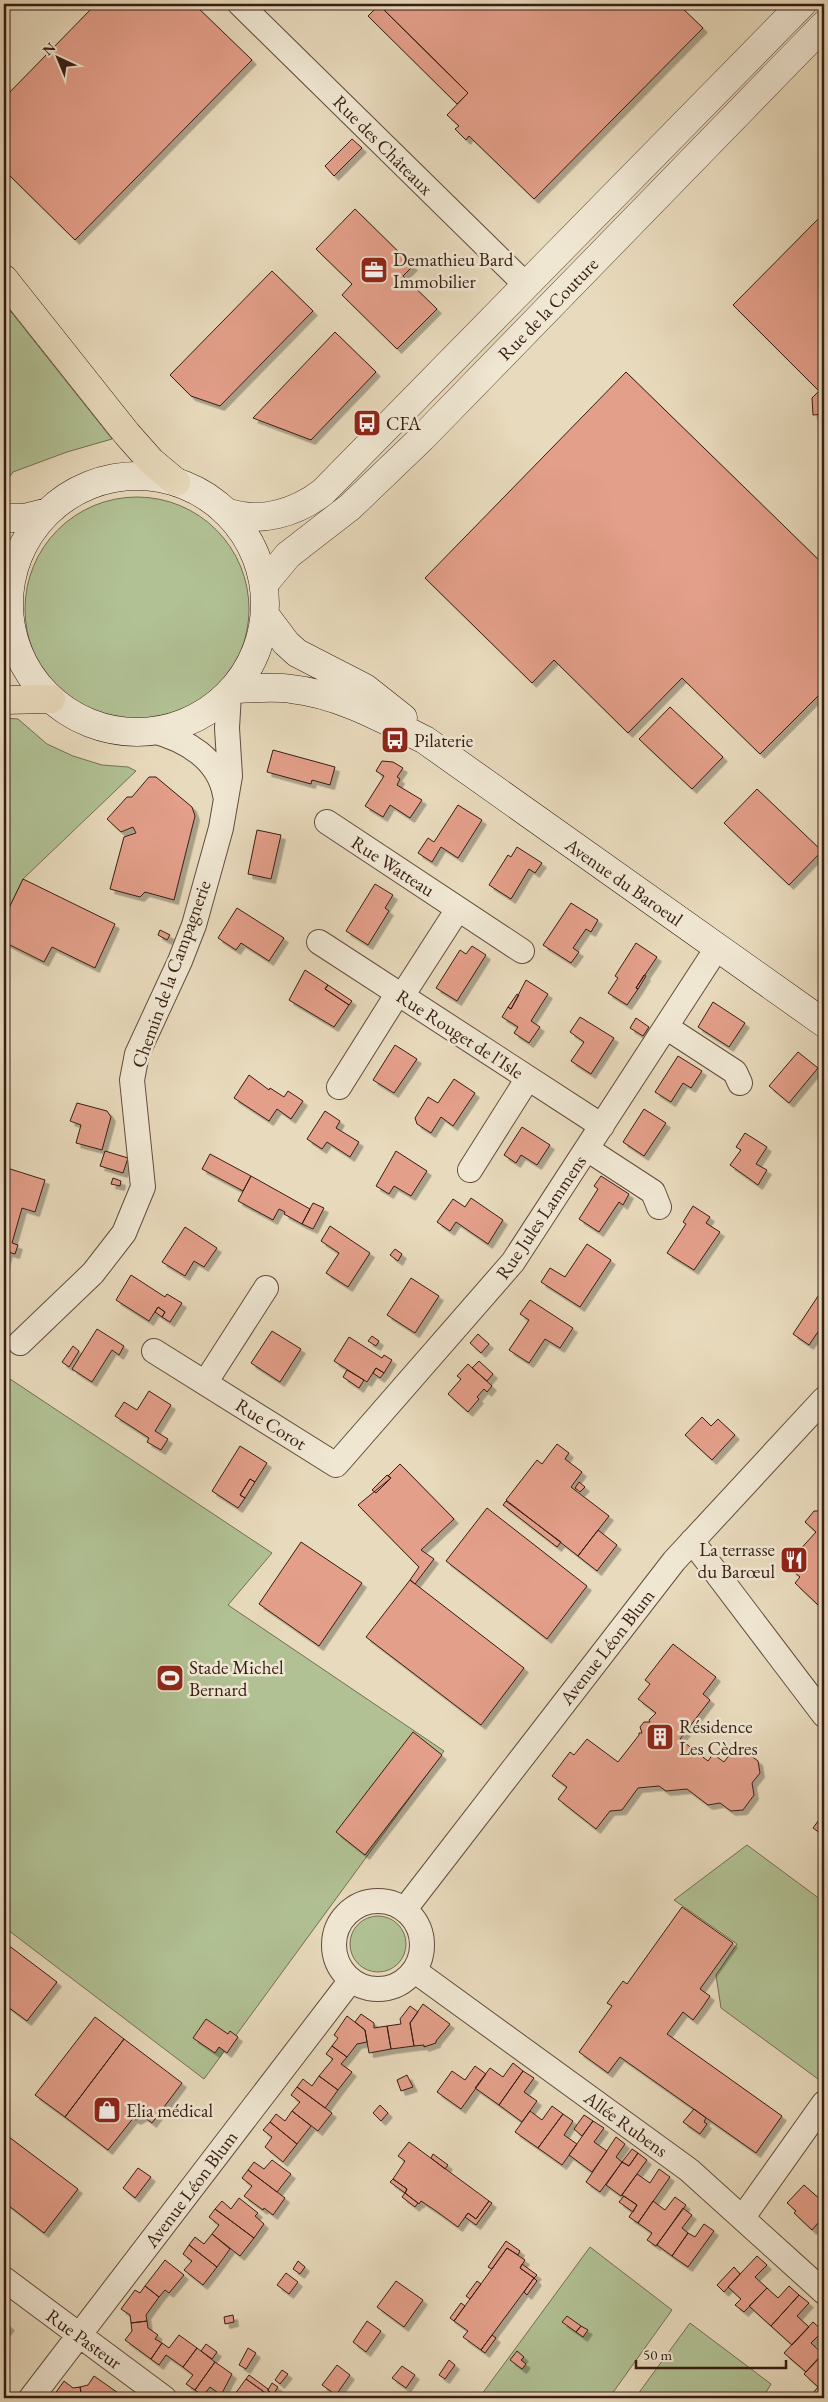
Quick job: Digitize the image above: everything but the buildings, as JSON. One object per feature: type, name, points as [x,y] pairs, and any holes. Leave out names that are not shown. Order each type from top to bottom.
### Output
[{"type":"highway","points":[[4,279],[132,440],[150,460],[176,482]]},
{"type":"highway","points":[[4,700],[51,699]]},
{"type":"main road","name":"Rue de la Couture","points":[[226,512],[250,516],[280,514],[315,498],[802,4]]},
{"type":"main road","name":"Rue de la Couture","points":[[264,584],[288,555],[350,507],[422,438],[824,25]]},
{"type":"main road","points":[[145,476],[176,482],[203,494],[226,512],[251,545],[264,584],[265,615],[261,638],[253,660],[231,691],[210,710],[188,722],[153,732],[128,732],[104,728],[70,714],[51,699],[27,670],[16,648],[9,611],[7,580],[23,546],[34,528],[48,512],[79,490],[114,478],[145,476]]},
{"type":"main road","points":[[4,518],[24,518],[48,512]]},
{"type":"main road","name":"Avenue du Baroeul","points":[[265,615],[291,648],[302,656],[365,688],[396,712],[425,740],[824,1023]]},
{"type":"main road","name":"Avenue du Baroeul","points":[[231,691],[291,688],[320,694],[360,709],[425,740]]},
{"type":"street","name":"Rue des Châteaux","points":[[240,4],[526,285]]},
{"type":"street","name":"Chemin de la Campagnerie","points":[[20,1342],[94,1273],[124,1233],[143,1187],[132,1080],[137,1054],[180,961],[194,925],[218,837],[230,776],[227,722],[231,691]]},
{"type":"street","name":"Chemin de la Campagnerie","points":[[153,732],[178,740],[208,760],[221,780],[226,802]]},
{"type":"street","name":"Rue Watteau","points":[[327,822],[522,951]]},
{"type":"street","points":[[339,1087],[458,909]]},
{"type":"street","name":"Rue Rouget de l'Isle","points":[[319,942],[602,1126]]},
{"type":"street","name":"Rue Jules Lammens","points":[[336,1466],[503,1276],[717,948]]},
{"type":"street","points":[[666,1027],[735,1072],[740,1083]]},
{"type":"street","points":[[470,1170],[528,1078]]},
{"type":"street","points":[[587,1149],[653,1192],[659,1207]]},
{"type":"street","points":[[206,1384],[266,1288]]},
{"type":"street","name":"Rue Corot","points":[[154,1352],[336,1466]]},
{"type":"street","name":"Avenue Léon Blum","points":[[405,1909],[692,1541],[824,1399]]},
{"type":"street","points":[[692,1541],[824,1714]]},
{"type":"street","points":[[372,1901],[390,1901],[405,1909],[417,1922],[422,1938],[422,1955],[415,1971],[402,1983],[385,1989],[367,1988],[351,1980],[340,1967],[334,1950],[335,1933],[343,1918],[356,1906],[372,1901]]},
{"type":"street","name":"Allée Rubens","points":[[415,1971],[670,2156],[743,2217],[824,2292]]},
{"type":"street","name":"Avenue Léon Blum","points":[[30,2398],[351,1980]]},
{"type":"street","points":[[743,2217],[824,2103]]},
{"type":"street","name":"Rue Pasteur","points":[[4,2279],[78,2336],[164,2398]]},
{"type":"green space","points":[[4,303],[112,439],[67,452],[13,472],[5,483]]},
{"type":"green space","points":[[137,497],[159,499],[190,510],[208,522],[224,538],[236,556],[244,577],[249,609],[247,631],[236,662],[224,680],[208,696],[190,708],[169,716],[137,721],[115,719],[84,708],[66,696],[50,680],[38,662],[30,641],[25,609],[27,587],[38,556],[50,538],[66,522],[84,510],[105,502]]},
{"type":"green space","points":[[4,718],[18,719],[47,744],[73,756],[102,765],[128,767],[136,771],[23,879],[9,908],[4,906]]},
{"type":"green space","name":"Stade Michel Bernard","points":[[7,1377],[272,1553],[228,1605],[444,1751],[204,2079],[4,1927],[4,1382]]},
{"type":"green space","points":[[747,1845],[824,1902],[824,2070],[818,2079],[721,2008],[716,1975],[737,1944],[674,1900]]},
{"type":"green space","points":[[378,1916],[393,1921],[401,1929],[406,1944],[401,1959],[393,1967],[378,1972],[363,1967],[355,1959],[350,1944],[355,1929],[363,1921]]},
{"type":"green space","points":[[590,2247],[672,2310],[609,2398],[479,2398]]},
{"type":"green space","points":[[690,2323],[771,2384],[765,2394],[769,2398],[635,2398]]},
{"type":"place","name":"Demathieu Bard Immobilier","points":[[374,270]]},
{"type":"place","name":"CFA","points":[[367,423]]},
{"type":"place","name":"Pilaterie","points":[[395,740]]},
{"type":"place","name":"La terrasse du Barœul","points":[[794,1560]]},
{"type":"place","name":"Stade Michel Bernard","points":[[170,1678]]},
{"type":"place","name":"Résidence Les Cèdres","points":[[660,1737]]},
{"type":"place","name":"Elia médical","points":[[107,2110]]}]
